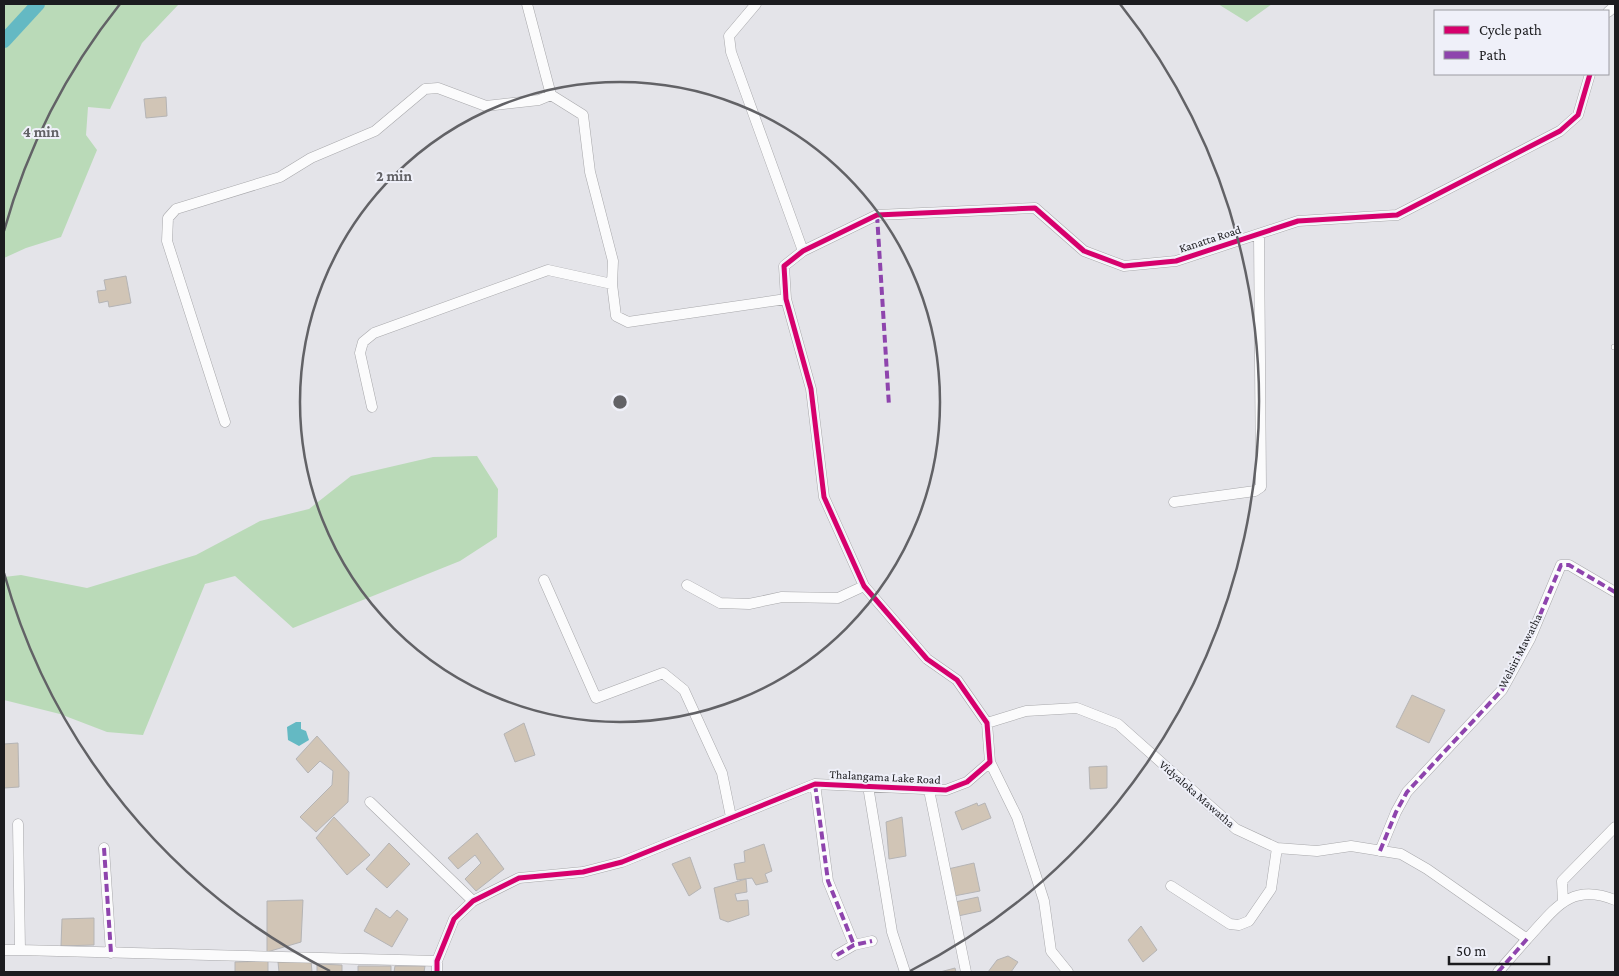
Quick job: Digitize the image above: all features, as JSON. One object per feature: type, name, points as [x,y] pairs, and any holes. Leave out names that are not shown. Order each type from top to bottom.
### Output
[{"type":"street","points":[[527,4],[551,95],[583,115],[590,172],[613,261],[612,284],[616,316],[628,322],[786,299]]},
{"type":"street","points":[[756,4],[729,36],[731,52],[803,251],[784,266],[786,299],[811,389],[824,497],[864,586],[927,659],[957,680],[987,723],[990,762],[1017,816],[1044,901],[1051,951],[1068,972]]},
{"type":"street","name":"Kanatta Road","points":[[803,251],[878,215],[1035,208],[1084,251],[1124,266],[1176,260],[1298,221],[1396,215],[1560,130],[1578,115],[1590,75]]},
{"type":"street","points":[[225,422],[167,241],[168,218],[176,209],[280,177],[311,158],[375,131],[425,88],[438,88],[486,106],[539,100],[551,95]]},
{"type":"street","points":[[1174,502],[1255,491],[1261,487],[1259,234]]},
{"type":"street","points":[[372,406],[360,353],[364,342],[374,334],[548,270],[612,284]]},
{"type":"street","name":"Welsiri Mawatha","points":[[1380,851],[1396,812],[1407,792],[1502,690],[1530,639],[1561,564],[1569,565],[1615,592]]},
{"type":"street","points":[[544,580],[596,698],[663,674],[684,690],[722,773],[730,817]]},
{"type":"street","points":[[687,585],[720,603],[749,604],[782,596],[838,598],[864,586]]},
{"type":"street","name":"Vidyaloka Mawatha","points":[[987,723],[1026,711],[1077,708],[1118,724],[1236,829],[1277,848],[1317,850],[1352,846],[1401,854],[1427,869],[1527,939]]},
{"type":"street","name":"Thalangama Lake Road","points":[[437,972],[437,960],[454,919],[473,901],[519,878],[583,872],[622,862],[815,784],[946,790],[967,782],[990,762]]},
{"type":"street","points":[[815,784],[828,881],[854,945]]},
{"type":"street","points":[[868,786],[891,924],[905,972]]},
{"type":"street","points":[[929,790],[966,972]]},
{"type":"street","points":[[370,802],[473,901]]},
{"type":"street","points":[[18,824],[20,950]]},
{"type":"street","points":[[1563,901],[1562,881],[1615,827]]},
{"type":"street","points":[[104,848],[111,953]]},
{"type":"street","points":[[1171,886],[1230,924],[1239,925],[1249,921],[1271,889],[1277,848]]},
{"type":"street","points":[[1498,972],[1563,901],[1583,894],[1602,895],[1615,900]]},
{"type":"street","points":[[837,955],[854,945],[872,941]]},
{"type":"street","points":[[4,950],[437,960]]},
{"type":"green space","points":[[4,4],[179,4],[142,43],[110,109],[88,107],[86,135],[97,150],[61,237],[26,248],[4,258]]},
{"type":"green space","points":[[1218,4],[1272,4],[1247,22]]},
{"type":"green space","points":[[477,456],[498,489],[497,537],[460,561],[293,628],[235,576],[205,584],[143,735],[107,732],[60,714],[4,700],[4,577],[21,575],[87,588],[196,555],[260,521],[309,509],[351,476],[433,457]]},
{"type":"water","points":[[296,722],[301,722],[301,729],[306,731],[309,740],[299,746],[288,740],[287,727]]},
{"type":"building","points":[[166,97],[167,116],[146,118],[144,99]]},
{"type":"building","points":[[126,276],[131,303],[109,307],[108,301],[99,303],[97,291],[106,290],[104,280]]},
{"type":"building","points":[[1412,695],[1445,710],[1429,743],[1396,727]]},
{"type":"building","points":[[524,723],[535,755],[515,762],[504,734]]},
{"type":"building","points":[[317,736],[349,772],[348,802],[316,832],[300,817],[332,785],[333,771],[320,761],[308,773],[296,759]]},
{"type":"building","points":[[18,743],[19,787],[4,788],[4,744]]},
{"type":"building","points":[[1107,766],[1107,788],[1090,789],[1089,767]]},
{"type":"building","points":[[977,803],[978,806],[985,803],[991,818],[962,830],[955,812]]},
{"type":"building","points":[[334,817],[370,855],[347,875],[316,838]]},
{"type":"building","points":[[902,817],[906,856],[889,859],[886,822]]},
{"type":"building","points":[[477,833],[504,869],[476,891],[465,879],[481,863],[475,855],[458,869],[448,858]]},
{"type":"building","points":[[389,843],[410,864],[387,888],[366,869]]},
{"type":"building","points":[[764,844],[772,871],[765,874],[768,882],[756,885],[752,878],[737,880],[734,864],[745,862],[744,851]]},
{"type":"building","points":[[690,857],[701,888],[689,896],[672,864]]},
{"type":"building","points":[[974,863],[980,891],[954,896],[948,869]]},
{"type":"building","points":[[746,879],[747,892],[735,894],[737,901],[748,900],[749,915],[728,922],[720,919],[714,888]]},
{"type":"building","points":[[978,897],[981,911],[958,916],[955,902]]},
{"type":"building","points":[[303,900],[301,942],[267,952],[267,901]]},
{"type":"building","points":[[376,908],[390,918],[397,910],[408,919],[392,947],[364,931]]},
{"type":"building","points":[[94,918],[94,945],[61,946],[62,919]]},
{"type":"building","points":[[1141,926],[1157,950],[1143,962],[1128,940]]},
{"type":"building","points":[[1008,956],[1018,962],[1011,972],[988,972],[997,960]]},
{"type":"building","points":[[268,961],[268,972],[235,972],[235,962]]},
{"type":"building","points":[[311,961],[312,972],[279,972],[278,962]]},
{"type":"building","points":[[317,964],[342,965],[342,972],[317,972]]},
{"type":"building","points":[[358,966],[391,966],[391,972],[358,972]]},
{"type":"building","points":[[395,966],[425,966],[424,972],[394,972]]},
{"type":"building","points":[[955,968],[956,972],[940,972]]},
{"type":"waterway","points":[[4,41],[38,4]]},
{"type":"marked path","points":[[877,215],[889,406]]},
{"type":"marked path","points":[[1380,851],[1396,812],[1407,792],[1502,690],[1530,639],[1561,565],[1569,565],[1615,592]]},
{"type":"marked path","points":[[815,784],[828,881],[854,945]]},
{"type":"marked path","points":[[104,848],[111,953]]},
{"type":"marked path","points":[[1498,972],[1527,939]]},
{"type":"marked path","points":[[837,955],[854,945],[872,941]]},
{"type":"cycle path","points":[[437,972],[437,961],[454,919],[473,901],[519,878],[583,872],[622,862],[815,784],[946,790],[967,782],[990,762],[987,723],[957,680],[927,659],[864,586],[824,497],[811,389],[786,299],[784,266],[803,251],[877,215],[1035,208],[1084,251],[1124,266],[1176,261],[1298,221],[1397,215],[1560,131],[1578,115],[1590,75]]}]
